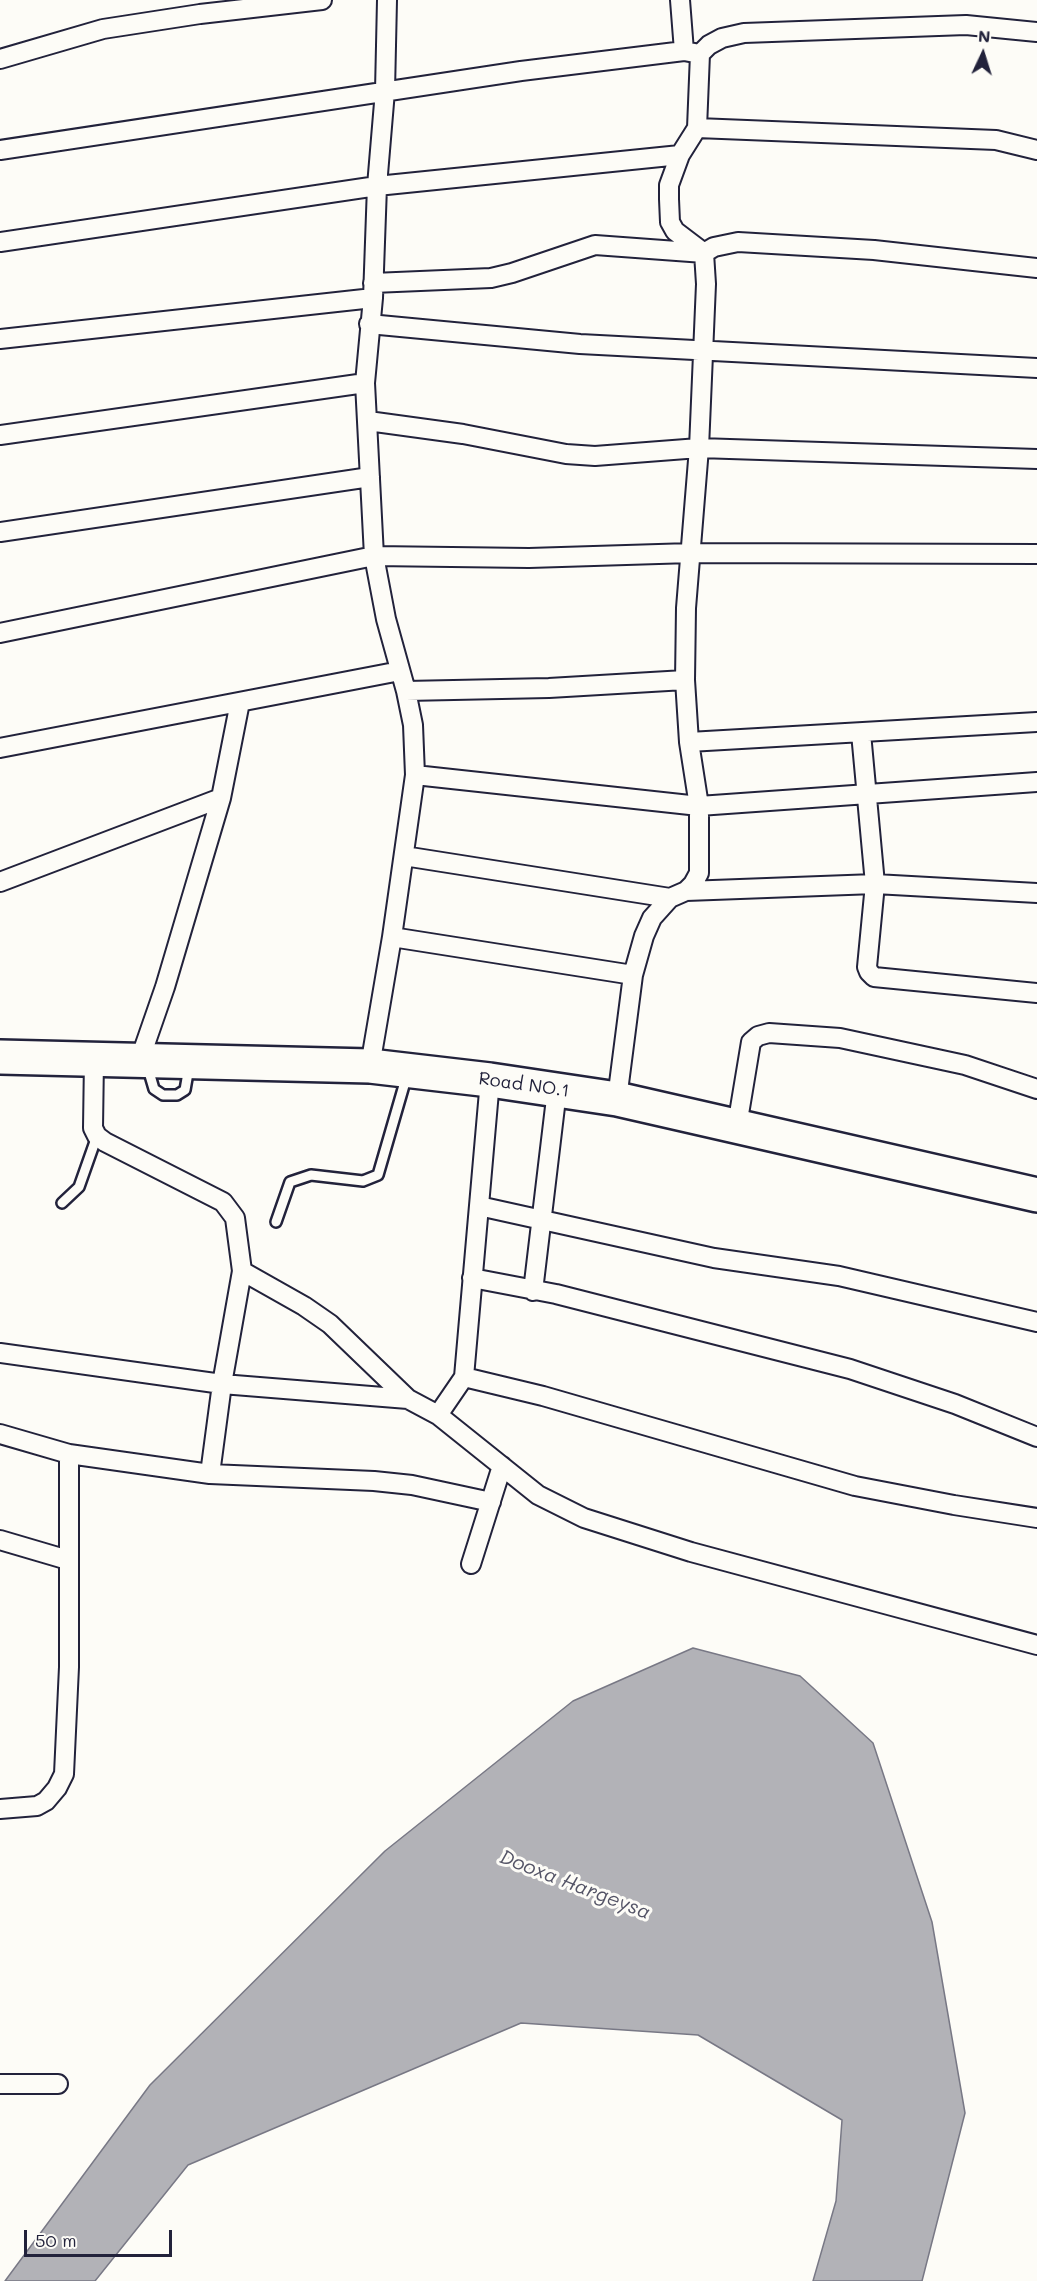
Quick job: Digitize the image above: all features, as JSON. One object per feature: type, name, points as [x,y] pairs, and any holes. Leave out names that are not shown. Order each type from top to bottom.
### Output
[{"type":"highway","name":"Road NO.1","points":[[0,1057],[370,1066],[490,1080],[617,1099],[1037,1195]]},
{"type":"street","points":[[0,59],[102,29],[200,14],[322,0]]},
{"type":"street","points":[[370,1066],[392,937],[415,775],[413,725],[386,619],[374,556],[365,383],[373,290],[376,186],[385,91],[387,0]]},
{"type":"street","points":[[617,1099],[633,975],[644,936],[652,918],[678,894],[693,884],[699,873],[699,806],[688,742],[685,680],[686,608],[699,448],[706,284],[704,253],[675,231],[670,222],[669,185],[680,155],[698,128],[692,52],[680,0]]},
{"type":"street","points":[[0,150],[385,91],[692,52],[722,38],[744,33],[966,25],[1037,32]]},
{"type":"street","points":[[698,128],[996,140],[1037,150]]},
{"type":"street","points":[[0,242],[376,186],[680,155]]},
{"type":"street","points":[[0,339],[373,290],[491,278],[594,245],[704,253],[725,243],[738,242],[874,250],[1037,268]]},
{"type":"street","points":[[369,324],[580,344],[1037,368]]},
{"type":"street","points":[[0,435],[365,383]]},
{"type":"street","points":[[368,422],[463,434],[566,454],[625,455],[699,448],[1037,459]]},
{"type":"street","points":[[0,532],[370,477]]},
{"type":"street","points":[[0,633],[374,556],[529,558],[691,553],[1037,554]]},
{"type":"street","points":[[0,748],[400,671]]},
{"type":"street","points":[[406,691],[549,688],[685,680]]},
{"type":"street","points":[[143,1060],[221,798],[240,702]]},
{"type":"street","points":[[688,742],[1037,722]]},
{"type":"street","points":[[861,733],[874,884],[867,967],[869,972],[874,977],[1037,993]]},
{"type":"street","points":[[415,775],[699,806],[1037,782]]},
{"type":"street","points":[[0,882],[221,798]]},
{"type":"street","points":[[404,856],[678,894],[874,884],[1037,893]]},
{"type":"street","points":[[392,937],[633,975]]},
{"type":"street","points":[[737,1126],[751,1042],[758,1036],[769,1033],[840,1038],[965,1065],[1037,1089]]},
{"type":"street","points":[[94,1059],[93,1128],[97,1136],[223,1202],[235,1218],[242,1271],[222,1384],[210,1474]]},
{"type":"street","points":[[438,1415],[464,1377],[490,1080]]},
{"type":"street","points":[[533,1291],[557,1090]]},
{"type":"street","points":[[479,1206],[714,1258],[839,1276],[1037,1322]]},
{"type":"street","points":[[242,1271],[304,1306],[330,1324],[408,1399],[438,1415],[538,1495],[584,1518],[690,1552],[1037,1645]]},
{"type":"street","points":[[472,1278],[745,1341],[850,1369],[956,1404],[1037,1437]]},
{"type":"street","points":[[0,1353],[222,1384],[408,1399]]},
{"type":"street","points":[[464,1377],[543,1396],[855,1486],[1037,1518]]},
{"type":"street","points":[[0,1434],[69,1455],[210,1474],[374,1481],[412,1485],[491,1502]]},
{"type":"street","points":[[0,1809],[37,1806],[52,1795],[64,1774],[69,1667],[69,1455]]},
{"type":"street","points":[[471,1564],[502,1466]]},
{"type":"street","points":[[0,1540],[69,1560]]},
{"type":"street","points":[[0,2084],[58,2085]]},
{"type":"lane","points":[[276,1222],[290,1182],[311,1175],[363,1181],[378,1175],[408,1070]]},
{"type":"lane","points":[[62,1203],[78,1187],[97,1136]]},
{"type":"water","name":"Dooxa Hargeysa","points":[[693,1648],[800,1676],[873,1743],[932,1922],[965,2113],[922,2281],[813,2281],[836,2201],[842,2120],[698,2035],[521,2023],[188,2165],[95,2281],[5,2281],[150,2085],[385,1851],[573,1701]]}]
